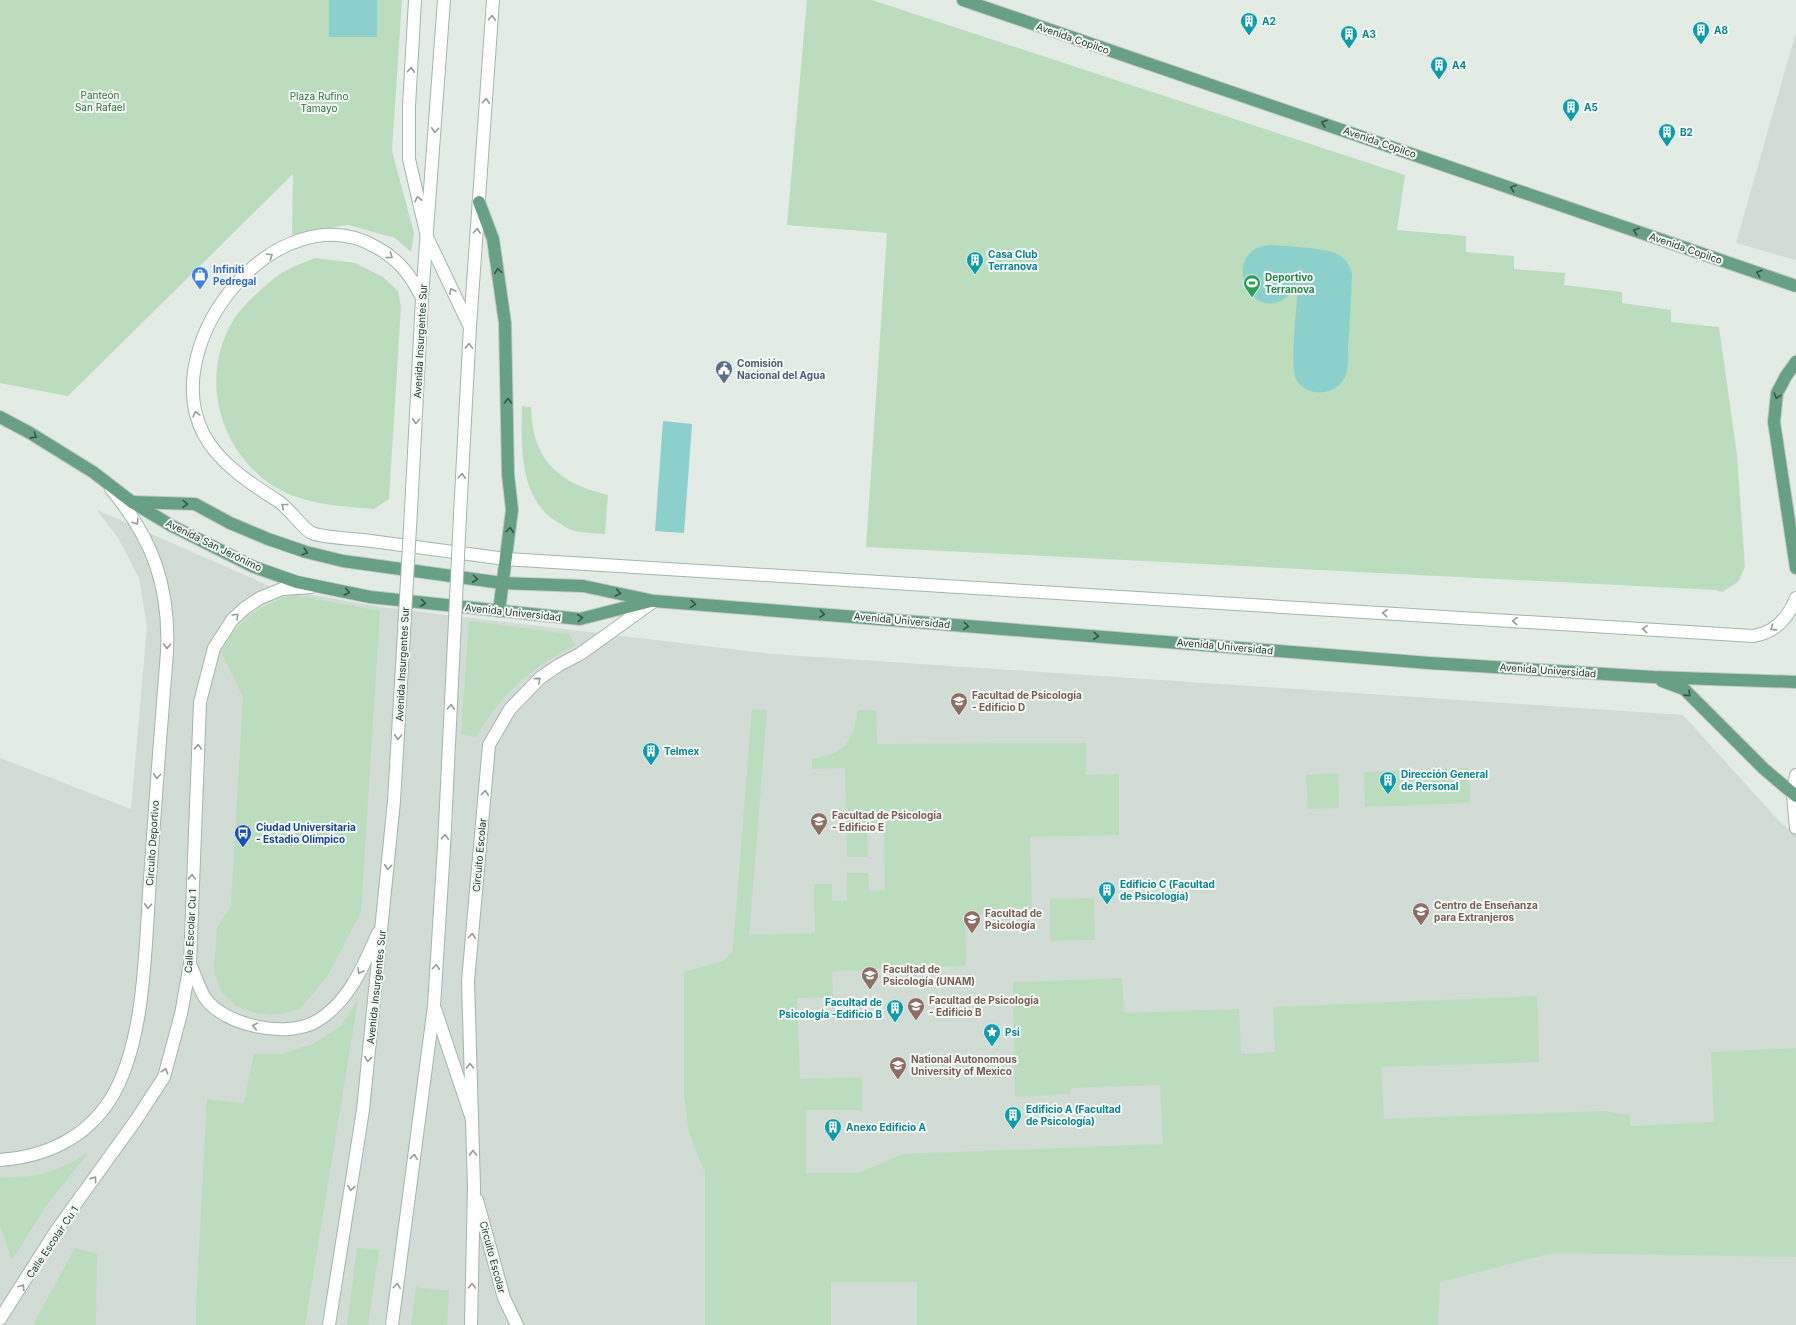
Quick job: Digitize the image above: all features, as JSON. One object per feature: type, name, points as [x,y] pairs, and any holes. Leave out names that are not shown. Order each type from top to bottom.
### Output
[{"type":"main road","points":[[416,0],[408,138],[411,173],[427,237],[470,326]]},
{"type":"main road","name":"Avenida Insurgentes Sur","points":[[329,1325],[363,1110],[383,923],[394,801],[422,298],[444,0]]},
{"type":"main road","points":[[392,1325],[434,1006],[443,863],[470,326],[493,0]]},
{"type":"main road","name":"Avenida Copilco","points":[[962,0],[1453,167],[1796,286]]},
{"type":"main road","points":[[479,202],[493,239],[505,323],[508,474],[512,510],[499,611]]},
{"type":"main road","points":[[422,298],[411,277],[393,257],[370,243],[357,238],[324,235],[299,240],[285,246],[256,264],[242,276],[231,289],[210,322],[201,341],[194,375],[193,392],[199,423],[211,446],[226,462],[260,489],[285,506],[312,533],[506,559],[1753,636],[1767,632],[1780,624],[1785,619],[1796,598]]},
{"type":"main road","points":[[1796,362],[1786,376],[1778,393],[1774,422],[1796,568]]},
{"type":"main road","name":"Avenida San Jerónimo","points":[[0,417],[30,433],[92,472],[132,502],[172,526],[254,567],[297,582],[370,597]]},
{"type":"main road","name":"Circuito Deportivo","points":[[0,1160],[18,1159],[54,1148],[70,1140],[98,1116],[119,1085],[134,1043],[140,1000],[166,652],[167,612],[159,571],[140,527],[114,493],[92,472]]},
{"type":"main road","name":"Avenida San Jerónimo","points":[[132,502],[194,504],[230,523],[268,539],[306,552],[343,561],[380,566]]},
{"type":"main road","name":"Avenida Universidad","points":[[380,566],[502,583],[583,586],[654,601],[1429,663],[1653,677],[1796,682]]},
{"type":"main road","name":"Calle Escolar Cu 1","points":[[0,1319],[56,1231],[136,1120],[164,1077],[181,1014],[190,964],[200,702],[214,648],[232,620],[245,608],[260,598],[282,589],[321,587]]},
{"type":"main road","name":"Avenida Universidad","points":[[370,597],[580,619],[654,601]]},
{"type":"main road","name":"Circuito Escolar","points":[[471,1325],[474,1187],[468,981],[489,745],[510,709],[540,678],[559,665],[580,654],[654,601]]},
{"type":"main road","points":[[1653,677],[1684,689],[1764,769],[1795,796]]},
{"type":"main road","points":[[1796,775],[1796,828]]},
{"type":"main road","points":[[190,964],[206,999],[218,1010],[233,1018],[265,1028],[299,1028],[315,1022],[328,1012],[350,988],[366,962],[383,923]]},
{"type":"main road","points":[[434,1006],[472,1119]]},
{"type":"main road","name":"Circuito Escolar","points":[[474,1187],[504,1298],[517,1325]]},
{"type":"shaded area","points":[[1796,32],[1796,260],[1736,243]]},
{"type":"shaded area","name":"National Autonomous University of Mexico","points":[[97,510],[274,588],[380,607],[772,654],[1683,715],[1780,822],[1796,836],[1796,1325],[0,1325],[0,758],[131,809],[147,627],[139,578],[118,538]]},
{"type":"green space","points":[[0,0],[402,0],[392,151],[414,233],[411,252],[395,238],[348,225],[292,235],[293,174],[68,396],[0,383]]},
{"type":"green space","name":"Deportivo Terranova","points":[[807,0],[872,0],[1405,175],[1397,230],[1466,236],[1466,252],[1514,256],[1514,269],[1565,273],[1564,285],[1622,292],[1622,303],[1671,310],[1671,322],[1719,327],[1737,455],[1745,567],[1738,582],[1722,592],[1715,590],[866,547],[887,233],[787,225]]},
{"type":"green space","points":[[315,258],[355,263],[383,277],[398,291],[401,307],[389,499],[374,509],[324,504],[288,494],[277,488],[257,473],[241,455],[228,435],[220,412],[216,389],[217,365],[223,341],[234,319],[250,300],[279,275],[292,267]]},
{"type":"green space","points":[[522,406],[531,407],[536,441],[543,455],[551,466],[562,476],[575,484],[608,495],[605,534],[569,529],[547,515],[537,502],[530,488],[525,472],[522,438]]},
{"type":"green space","points":[[294,595],[380,611],[361,912],[328,975],[300,1009],[276,1015],[256,1013],[236,1006],[221,991],[214,972],[217,928],[231,906],[243,697],[221,652],[234,631],[251,615],[270,603]]},
{"type":"green space","points":[[469,621],[569,634],[575,645],[544,663],[518,683],[496,707],[476,737],[461,734]]},
{"type":"green space","points":[[752,709],[767,710],[749,935],[815,933],[814,884],[832,884],[832,901],[847,901],[847,873],[868,873],[869,891],[885,890],[884,826],[867,827],[868,857],[847,857],[845,768],[812,769],[812,759],[833,754],[846,745],[853,731],[858,710],[876,710],[877,744],[1086,743],[1086,775],[1119,774],[1119,835],[1030,837],[1032,912],[965,915],[966,966],[832,971],[833,997],[797,998],[800,1079],[862,1077],[862,1113],[859,1110],[806,1110],[806,1173],[859,1173],[903,1154],[1163,1144],[1160,1085],[1071,1088],[1070,1094],[1015,1097],[1013,982],[1122,978],[1124,1013],[1239,1009],[1241,1054],[1275,1052],[1273,1007],[1537,996],[1539,1062],[1381,1067],[1384,1119],[1603,1111],[1630,1115],[1630,1126],[1714,1122],[1711,1052],[1796,1048],[1796,1257],[1552,1253],[1440,1282],[1438,1325],[917,1325],[917,1282],[831,1282],[831,1325],[705,1325],[705,1173],[689,1132],[684,1093],[684,972],[723,961],[733,950]]},
{"type":"green space","points":[[1469,768],[1470,803],[1365,807],[1364,772]]},
{"type":"green space","points":[[1338,773],[1339,808],[1308,809],[1306,775]]},
{"type":"green space","points":[[1094,898],[1095,940],[1050,941],[1050,899]]},
{"type":"green space","points":[[358,999],[305,1325],[196,1325],[207,1099],[244,1103],[254,1054],[282,1054],[313,1044],[341,1026]]},
{"type":"green space","points":[[89,1152],[48,1203],[12,1260],[0,1226],[0,1177],[24,1177],[58,1169]]},
{"type":"green space","points":[[75,1248],[97,1254],[96,1325],[33,1325]]},
{"type":"green space","points":[[357,1248],[379,1250],[368,1325],[347,1325]]},
{"type":"green space","points":[[416,1287],[449,1291],[447,1325],[411,1325]]},
{"type":"water","points":[[329,0],[377,0],[377,37],[329,37]]},
{"type":"water","points":[[1269,245],[1329,251],[1342,257],[1350,267],[1352,274],[1348,368],[1343,381],[1331,390],[1316,392],[1302,387],[1297,381],[1294,364],[1294,351],[1298,288],[1278,302],[1265,303],[1257,300],[1246,286],[1243,277],[1243,267],[1246,259],[1252,251]]},
{"type":"water","points":[[663,421],[692,424],[684,533],[655,531]]},
{"type":"place","name":"A2","points":[[1249,36]]},
{"type":"place","name":"A8","points":[[1701,45]]},
{"type":"place","name":"A3","points":[[1349,49]]},
{"type":"place","name":"A4","points":[[1439,80]]},
{"type":"place","name":"A5","points":[[1571,122]]},
{"type":"place","name":"B2","points":[[1667,147]]},
{"type":"place","name":"Casa Club Terranova","points":[[975,275]]},
{"type":"place","name":"Infiniti Pedregal","points":[[200,290]]},
{"type":"place","name":"Deportivo Terranova","points":[[1252,298]]},
{"type":"place","name":"Comisión Nacional del Agua","points":[[724,384]]},
{"type":"place","name":"Facultad de Psicología - Edificio D","points":[[959,716]]},
{"type":"place","name":"Telmex","points":[[651,766]]},
{"type":"place","name":"Dirección General de Personal","points":[[1388,795]]},
{"type":"place","name":"Facultad de Psicología - Edificio E","points":[[819,836]]},
{"type":"place","name":"Ciudad Universitaria - Estadio Olímpico","points":[[243,848]]},
{"type":"place","name":"Edificio C (Facultad de Psicología)","points":[[1107,905]]},
{"type":"place","name":"Centro de Enseñanza para Extranjeros","points":[[1421,926]]},
{"type":"place","name":"Facultad de Psicología","points":[[972,934]]},
{"type":"place","name":"Facultad de Psicología (UNAM)","points":[[870,990]]},
{"type":"place","name":"Facultad de Psicología - Edificio B","points":[[916,1021]]},
{"type":"place","name":"Facultad de Psicología -Edificio B","points":[[895,1023]]},
{"type":"place","name":"Psi","points":[[992,1047]]},
{"type":"place","name":"National Autonomous University of Mexico","points":[[898,1080]]},
{"type":"place","name":"Edificio A (Facultad de Psicología)","points":[[1013,1130]]},
{"type":"place","name":"Anexo Edificio A","points":[[833,1142]]},
{"type":"park label","name":"Panteón San Rafael","points":[[100,100]]},
{"type":"park label","name":"Plaza Rufino Tamayo","points":[[319,102]]}]
